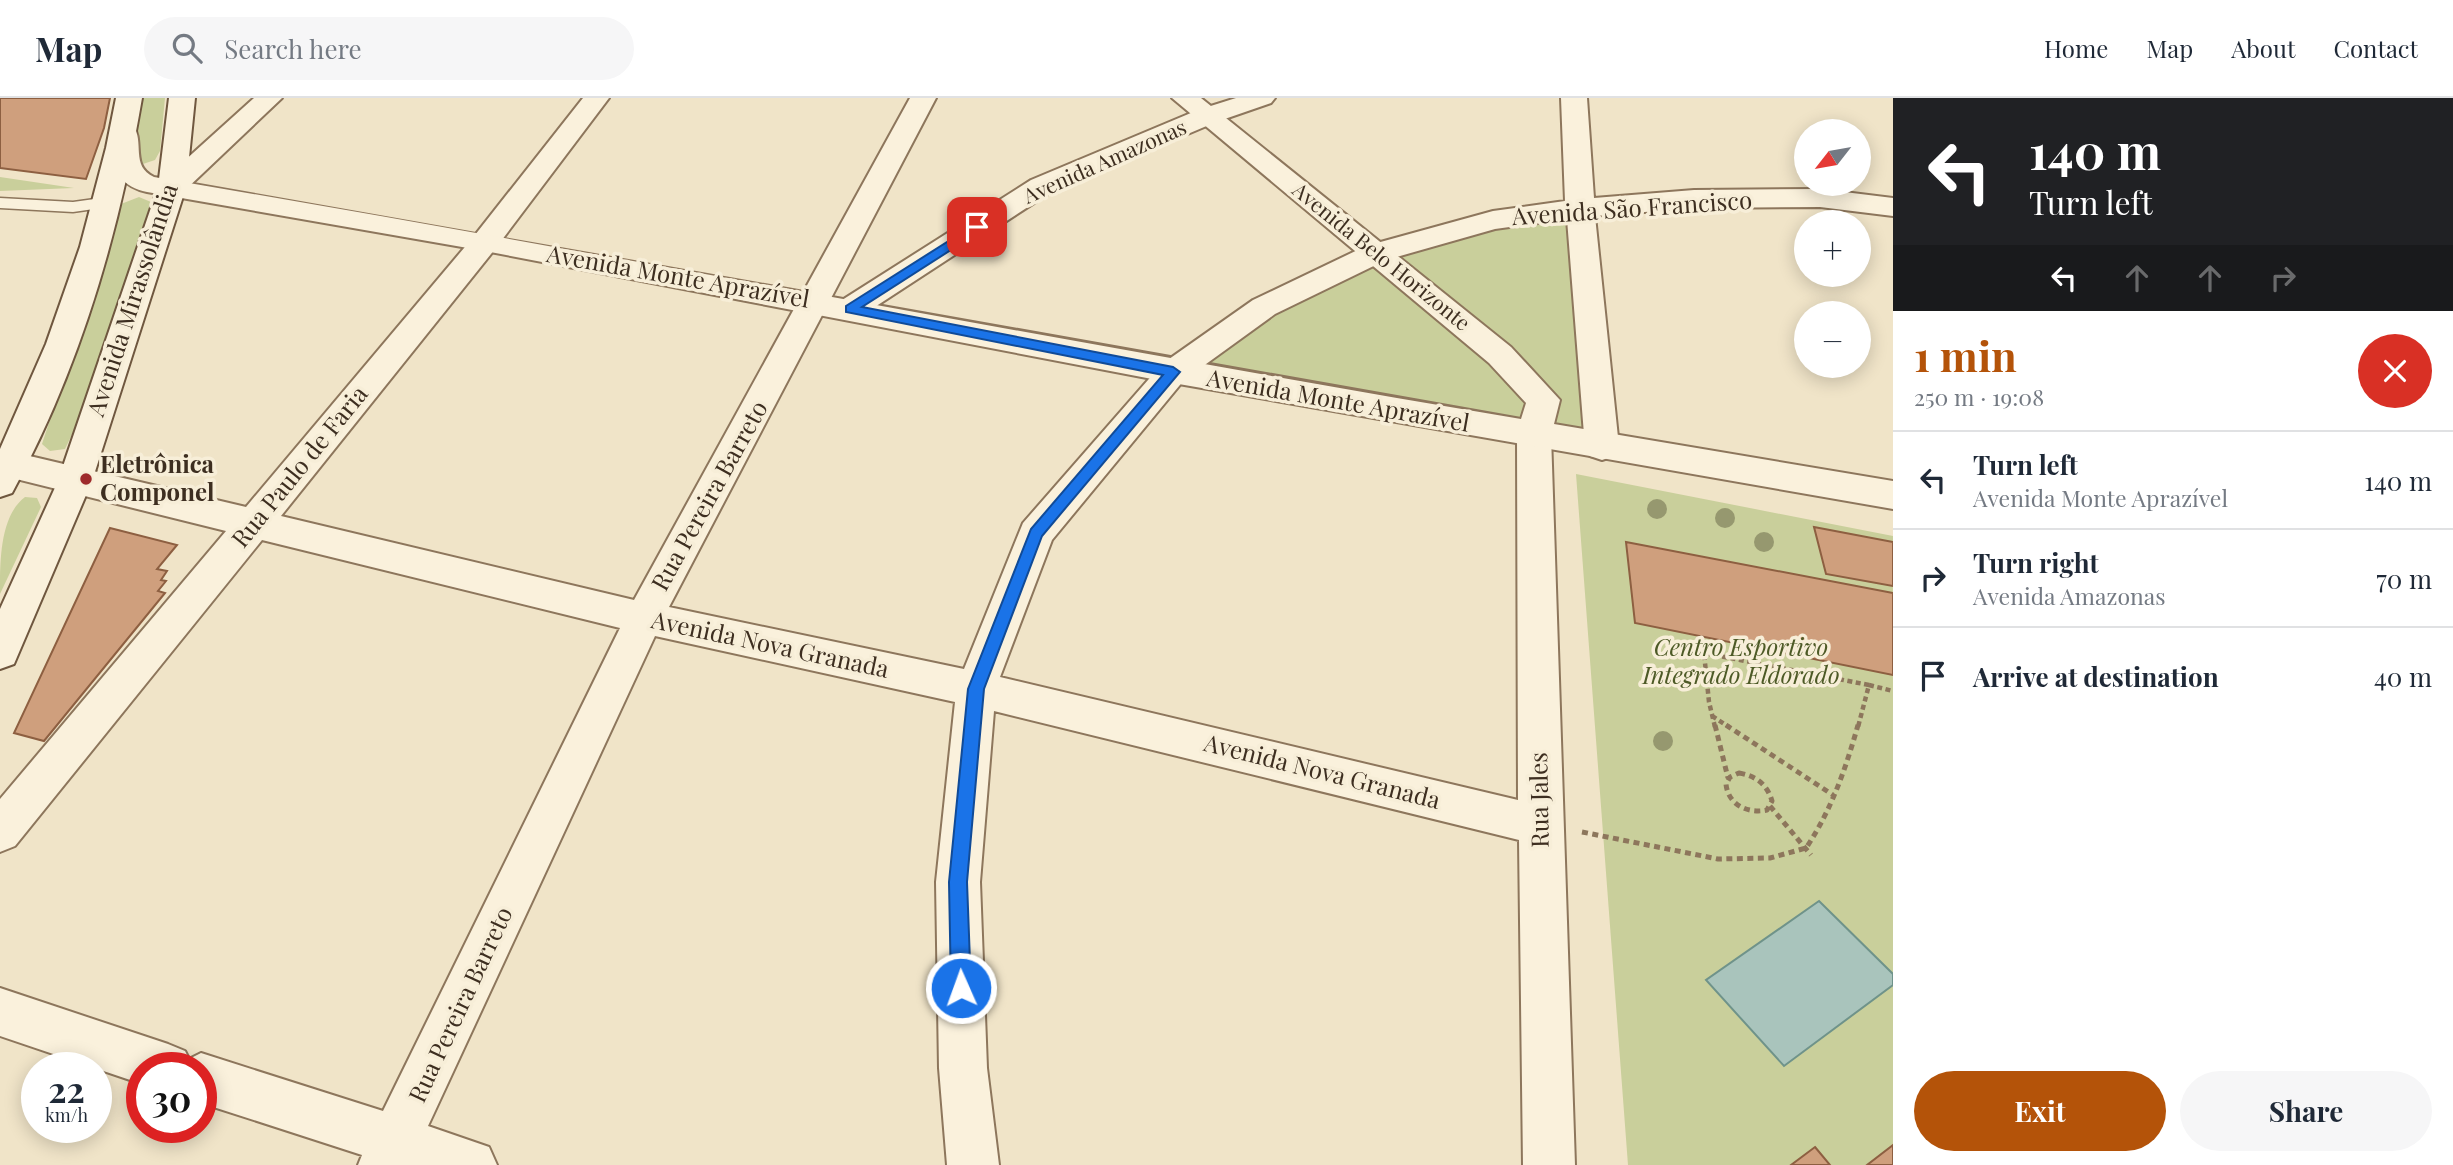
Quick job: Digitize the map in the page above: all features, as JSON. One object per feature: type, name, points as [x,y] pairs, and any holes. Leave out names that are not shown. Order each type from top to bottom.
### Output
[{"type":"street","name":"Avenida Mirassolândia","points":[[3,470],[71,327],[109,202],[129,98]]},
{"type":"street","name":"Avenida Mirassolândia","points":[[0,652],[75,481],[172,187],[182,98]]},
{"type":"street","points":[[172,187],[269,98]]},
{"type":"street","name":"Rua Paulo de Faria","points":[[0,832],[485,242],[596,98]]},
{"type":"street","name":"Rua Pereira Barreto","points":[[392,1157],[644,618],[833,306],[923,98]]},
{"type":"street","points":[[1574,98],[1580,208],[1602,447]]},
{"type":"street","name":"Avenida Amazonas","points":[[833,306],[1041,186],[1196,107],[1257,99]]},
{"type":"street","name":"Avenida Belo Horizonte","points":[[1196,107],[1500,355],[1543,400],[1534,435]]},
{"type":"street","name":"Avenida Monte Aprazível","points":[[124,131],[126,170],[136,181],[833,306],[1173,372],[1893,495]]},
{"type":"street","name":"Avenida São Francisco","points":[[973,1165],[963,1068],[958,882],[976,689],[1036,533],[1173,372],[1264,307],[1376,253],[1493,219],[1580,208],[1694,199],[1820,198],[1893,207]]},
{"type":"street","name":"Rua Jales","points":[[1534,435],[1549,1165]]},
{"type":"street","name":"Avenida Nova Granada","points":[[3,470],[75,481],[255,522],[644,618],[976,689],[1540,825]]},
{"type":"street","points":[[0,1012],[126,1054]]},
{"type":"street","points":[[217,1085],[392,1157],[471,1165]]},
{"type":"lane","points":[[0,204],[73,207],[109,202]]},
{"type":"path","points":[[1770,806],[1761,813],[1739,807],[1728,795],[1728,778],[1712,716],[1704,653],[1893,691]]},
{"type":"path","points":[[1601,836],[1718,859],[1770,858],[1806,848],[1822,824],[1851,751],[1869,685]]},
{"type":"path","points":[[1712,716],[1833,794]]},
{"type":"path","points":[[1728,778],[1738,773],[1761,781],[1771,794],[1770,806],[1811,855]]},
{"type":"green space","points":[[139,98],[165,98],[160,151],[155,160],[137,166],[130,162]]},
{"type":"green space","points":[[0,177],[74,188],[0,191]]},
{"type":"green space","points":[[139,197],[151,202],[80,418],[65,449],[50,451],[42,444],[121,204]]},
{"type":"green space","points":[[1578,209],[1599,445],[1536,434],[1545,399],[1379,253]]},
{"type":"green space","points":[[1376,255],[1541,401],[1531,433],[1177,371]]},
{"type":"green space","name":"Centro Esportivo Integrado Eldorado","points":[[1576,474],[1893,536],[1893,1165],[1628,1165]]},
{"type":"green space","points":[[25,497],[37,498],[41,507],[0,594],[1,553],[6,527],[17,505]]},
{"type":"water","points":[[1819,901],[1893,974],[1893,985],[1784,1066],[1706,980]]},
{"type":"building","points":[[0,98],[110,98],[104,128],[86,179],[0,168]]},
{"type":"building","points":[[1814,527],[1893,542],[1893,586],[1826,574]]},
{"type":"building","points":[[110,528],[177,545],[157,569],[167,571],[161,580],[166,581],[158,591],[165,593],[44,741],[14,733]]},
{"type":"building","points":[[1626,542],[1893,593],[1893,675],[1635,623]]},
{"type":"building","points":[[1893,1145],[1893,1165],[1867,1165]]},
{"type":"building","points":[[1815,1147],[1830,1165],[1791,1165]]},
{"type":"place","name":"Eletrônica Componel","points":[[86,479]]},
{"type":"route","points":[[961,988],[958,882],[976,689],[1036,533],[1173,372],[850,309],[977,227]]}]
